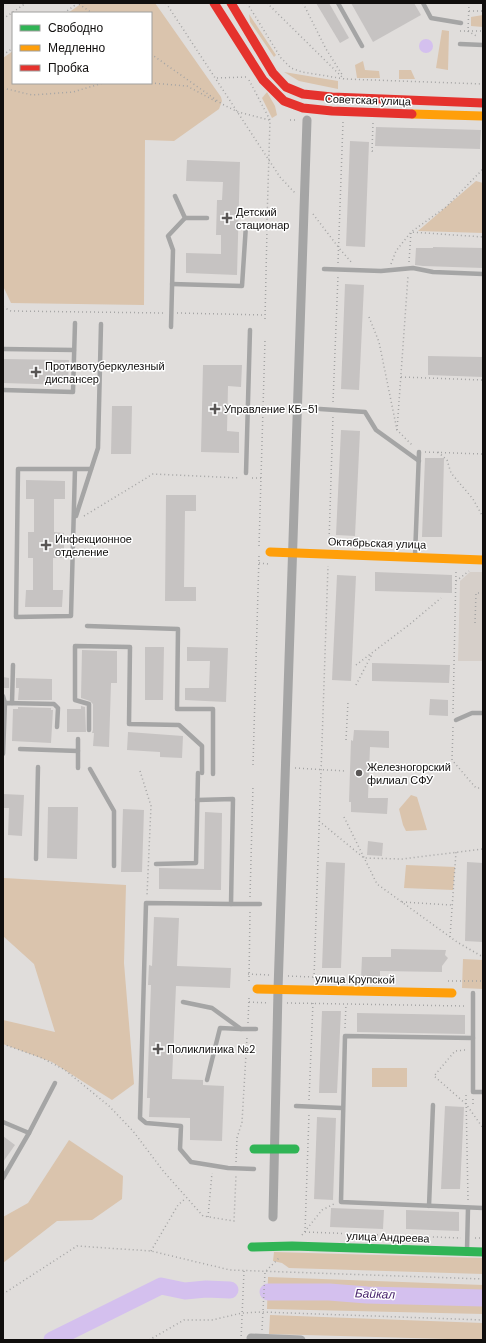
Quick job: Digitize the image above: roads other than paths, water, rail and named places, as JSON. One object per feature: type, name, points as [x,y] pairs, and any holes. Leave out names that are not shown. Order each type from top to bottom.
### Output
[{"type":"street","name":"Советская улица","points":[[214,3],[263,80],[283,105],[332,111],[483,116]]},
{"type":"street","name":"Советская улица","points":[[231,3],[273,73],[286,87],[303,94],[332,98],[483,103]]},
{"type":"street","points":[[283,105],[296,91]]},
{"type":"street","points":[[332,98],[332,111]]},
{"type":"street","points":[[273,1217],[278,990],[307,120]]},
{"type":"street","name":"Октябрьская улица","points":[[270,552],[483,560]]},
{"type":"street","name":"улица Крупской","points":[[257,989],[452,993]]},
{"type":"street","points":[[254,1149],[295,1149]]},
{"type":"street","name":"улица Андреева","points":[[252,1246],[483,1252]]},
{"type":"street","points":[[251,1338],[301,1340]]},
{"type":"lane","points":[[338,3],[362,46]]},
{"type":"lane","points":[[423,3],[431,18],[461,23]]},
{"type":"lane","points":[[460,44],[483,45]]},
{"type":"lane","points":[[175,196],[185,218]]},
{"type":"lane","points":[[171,326],[173,250],[168,236],[185,218],[207,218]]},
{"type":"lane","points":[[172,284],[242,286],[246,225],[261,226]]},
{"type":"lane","points":[[324,268],[381,271],[413,268],[434,272],[483,274]]},
{"type":"lane","points":[[3,390],[73,392],[75,323]]},
{"type":"lane","points":[[74,522],[98,448],[101,324]]},
{"type":"lane","points":[[246,472],[250,330]]},
{"type":"lane","points":[[3,348],[74,350]]},
{"type":"lane","points":[[320,409],[366,412],[376,430],[419,461]]},
{"type":"lane","points":[[415,557],[419,452]]},
{"type":"lane","points":[[75,469],[71,616],[16,617],[18,469],[75,469],[91,469]]},
{"type":"lane","points":[[87,626],[178,629],[177,709],[213,709],[213,774]]},
{"type":"lane","points":[[89,730],[89,704],[75,700],[75,646],[130,647],[129,724],[179,725],[202,746],[197,800],[196,863],[156,864]]},
{"type":"lane","points":[[12,702],[13,665]]},
{"type":"lane","points":[[3,696],[5,702],[3,754]]},
{"type":"lane","points":[[5,702],[54,704],[58,708],[58,727]]},
{"type":"lane","points":[[456,720],[472,713],[483,713]]},
{"type":"lane","points":[[78,739],[78,768]]},
{"type":"lane","points":[[20,749],[78,751]]},
{"type":"lane","points":[[36,859],[38,767]]},
{"type":"lane","points":[[90,769],[114,811],[114,866]]},
{"type":"lane","points":[[197,800],[233,799],[231,904]]},
{"type":"lane","points":[[254,1170],[212,1166],[191,1162],[180,1149],[181,1126],[146,1124],[140,1118],[146,903],[260,904]]},
{"type":"lane","points":[[473,993],[473,1092],[483,1092]]},
{"type":"lane","points":[[183,1002],[212,1008],[241,1029]]},
{"type":"lane","points":[[207,1080],[220,1028],[256,1029]]},
{"type":"lane","points":[[473,1038],[345,1036],[342,1108],[341,1202],[483,1208]]},
{"type":"lane","points":[[3,1178],[29,1133],[55,1083]]},
{"type":"lane","points":[[429,1206],[433,1105]]},
{"type":"lane","points":[[296,1106],[342,1108]]},
{"type":"lane","points":[[3,1122],[29,1133]]},
{"type":"lane","points":[[468,1208],[468,1252]]},
{"type":"waterway","name":"Байкал","points":[[52,1340],[161,1286],[185,1291],[206,1289],[230,1290]]},
{"type":"waterway","name":"Байкал","points":[[268,1292],[329,1292],[367,1295],[483,1298]]},
{"type":"place","name":"Детский стационар","points":[[227,218]]},
{"type":"place","name":"Противотуберкулезный диспансер","points":[[36,372]]},
{"type":"place","name":"Управление КБ-51","points":[[215,409]]},
{"type":"place","name":"Инфекционное отделение","points":[[46,545]]},
{"type":"place","name":"Железногорский филиал СФУ","points":[[359,773]]},
{"type":"place","name":"Поликлиника №2","points":[[158,1049]]}]
